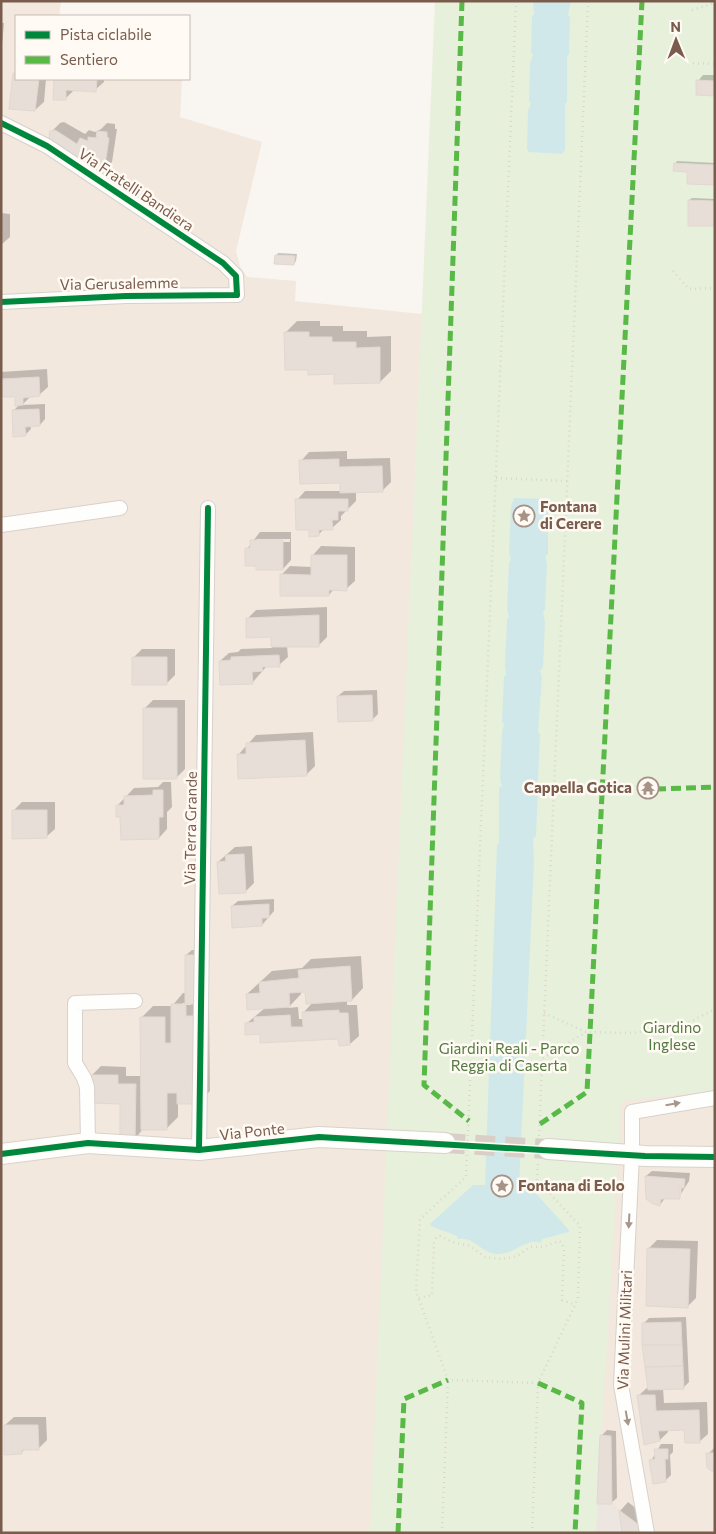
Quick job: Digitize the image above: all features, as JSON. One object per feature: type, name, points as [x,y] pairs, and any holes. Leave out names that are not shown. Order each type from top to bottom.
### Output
[{"type":"street","name":"Via Fratelli Bandiera","points":[[1,123],[48,146],[223,264],[236,276],[237,295]]},
{"type":"street","name":"Via Gerusalemme","points":[[1,302],[89,297],[237,295]]},
{"type":"street","points":[[1,525],[120,508]]},
{"type":"street","name":"Via Terra Grande","points":[[199,1150],[208,508]]},
{"type":"street","points":[[88,1144],[87,1086],[74,1063],[75,1003],[135,1001]]},
{"type":"street","name":"Via Mulini Militari","points":[[647,1533],[621,1385],[632,1154],[632,1112],[715,1098]]},
{"type":"street","name":"Via Ponte","points":[[1,1154],[88,1144],[199,1150],[319,1137],[445,1143]]},
{"type":"street","points":[[542,1151],[715,1157]]},
{"type":"path","points":[[442,1533],[448,1380],[416,1291],[420,1219],[466,1177],[516,1]]},
{"type":"path","points":[[532,1533],[538,1383],[578,1298],[580,1226],[538,1180],[542,1151],[542,1058],[588,1]]},
{"type":"path","points":[[692,10],[715,3]]},
{"type":"path","points":[[688,62],[715,64]]},
{"type":"path","points":[[673,271],[689,289],[715,288]]},
{"type":"path","points":[[496,478],[567,481]]},
{"type":"path","points":[[544,1013],[586,1032],[632,1034],[686,1024],[715,1009]]},
{"type":"path","points":[[542,1058],[586,1032]]},
{"type":"path","points":[[419,1298],[432,1295],[434,1243],[436,1238],[440,1236],[455,1243],[468,1244],[485,1257],[502,1260],[517,1256],[530,1247],[543,1247],[559,1241],[564,1249],[562,1300],[575,1305]]},
{"type":"path","points":[[448,1380],[538,1383]]},
{"type":"shaded area","points":[[1,1],[61,1],[59,15],[15,15],[15,80],[182,80],[180,117],[262,142],[236,251],[240,266],[247,277],[296,281],[295,301],[422,314],[388,1125],[715,1090],[715,1533],[1,1533]]},
{"type":"shaded area","points":[[597,1504],[612,1504],[639,1525],[640,1533],[596,1533]]},
{"type":"green space","name":"Giardini Reali - Parco Reggia di Caserta","points":[[435,1],[715,1],[715,1090],[621,1101],[596,1533],[370,1533]]},
{"type":"water","points":[[533,1],[571,1],[568,15],[570,17],[569,54],[567,56],[567,102],[565,104],[565,150],[562,154],[529,152],[527,149],[528,111],[531,103],[529,101],[530,63],[533,55],[531,52],[532,16],[534,14]]},
{"type":"water","points":[[514,498],[548,499],[548,554],[545,556],[547,564],[545,610],[543,612],[545,622],[543,668],[540,670],[542,677],[538,732],[540,734],[538,780],[536,782],[538,790],[536,836],[533,838],[534,863],[519,1186],[530,1187],[569,1232],[542,1239],[541,1243],[530,1242],[509,1252],[497,1254],[486,1251],[463,1238],[457,1239],[457,1236],[430,1224],[473,1185],[485,1185],[497,845],[499,843],[499,788],[502,786],[500,778],[504,724],[502,722],[504,676],[506,675],[507,619],[509,617],[507,609],[509,563],[511,560],[509,552],[511,507]]},
{"type":"building","points":[[13,73],[15,73],[15,80],[39,80],[35,111],[9,109]]},
{"type":"building","points":[[54,80],[97,80],[96,92],[66,90],[66,100],[53,100]]},
{"type":"building","points":[[696,80],[715,81],[715,96],[696,95]]},
{"type":"building","points":[[55,130],[77,144],[80,138],[88,141],[88,137],[96,138],[97,131],[107,132],[107,137],[109,138],[104,172],[92,171],[48,143],[50,131]]},
{"type":"building","points":[[674,163],[715,165],[715,185],[687,184],[687,172],[673,171]]},
{"type":"building","points":[[688,200],[715,201],[715,226],[688,226]]},
{"type":"building","points":[[275,255],[295,256],[294,265],[274,264]]},
{"type":"building","points":[[284,332],[309,332],[309,337],[332,337],[332,342],[356,342],[356,348],[380,347],[380,383],[334,384],[334,374],[308,375],[308,370],[285,370]]},
{"type":"building","points":[[39,377],[40,396],[23,398],[23,405],[15,406],[15,397],[1,397],[1,379]]},
{"type":"building","points":[[39,409],[40,426],[25,427],[26,436],[13,437],[12,410]]},
{"type":"building","points":[[339,459],[339,467],[382,466],[383,492],[340,493],[340,483],[300,484],[299,460]]},
{"type":"building","points":[[295,499],[348,499],[348,511],[338,511],[338,520],[332,520],[333,530],[319,530],[319,536],[309,537],[309,530],[296,530]]},
{"type":"building","points":[[250,540],[283,540],[283,570],[256,570],[256,566],[245,566],[245,548],[250,548]]},
{"type":"building","points":[[311,555],[347,555],[347,591],[329,590],[329,596],[280,596],[280,574],[311,575]]},
{"type":"building","points":[[319,615],[319,647],[271,647],[271,637],[246,638],[246,618]]},
{"type":"building","points":[[279,655],[280,667],[262,667],[263,671],[252,672],[253,684],[220,685],[219,661],[231,660],[231,657]]},
{"type":"building","points":[[132,657],[167,657],[167,685],[132,685]]},
{"type":"building","points":[[372,695],[373,721],[338,722],[337,696]]},
{"type":"building","points":[[143,708],[177,708],[177,779],[143,779]]},
{"type":"building","points":[[305,740],[307,776],[238,779],[237,754],[246,754],[246,743]]},
{"type":"building","points":[[153,790],[163,790],[163,817],[159,817],[159,839],[121,840],[120,817],[116,817],[116,805],[124,805],[124,796],[153,795]]},
{"type":"building","points":[[12,810],[47,810],[47,838],[12,839]]},
{"type":"building","points":[[244,854],[246,893],[219,894],[217,862],[226,861],[225,855]]},
{"type":"building","points":[[269,904],[269,918],[262,918],[262,926],[232,928],[231,906]]},
{"type":"building","points":[[185,955],[198,955],[198,1004],[185,1004]]},
{"type":"building","points":[[350,966],[352,1001],[306,1004],[305,992],[289,993],[290,1007],[247,1010],[246,994],[260,993],[259,982],[299,978],[298,970]]},
{"type":"building","points":[[171,1004],[186,1004],[186,1016],[198,1016],[199,1104],[177,1104],[177,1093],[167,1093],[167,1130],[141,1130],[140,1017],[165,1017],[165,1043],[171,1043]]},
{"type":"building","points":[[339,1010],[339,1013],[348,1013],[350,1045],[339,1046],[338,1039],[260,1043],[260,1034],[245,1035],[245,1023],[254,1022],[254,1017],[290,1015],[291,1027],[303,1027],[302,1012]]},
{"type":"building","points":[[91,1075],[118,1075],[118,1084],[136,1084],[135,1141],[120,1141],[120,1104],[91,1103]]},
{"type":"building","points":[[645,1176],[685,1179],[684,1188],[680,1188],[680,1199],[661,1199],[660,1206],[653,1204],[646,1199]]},
{"type":"building","points":[[647,1248],[690,1249],[688,1308],[646,1306]]},
{"type":"building","points":[[681,1322],[682,1345],[642,1345],[642,1323]]},
{"type":"building","points":[[642,1345],[682,1345],[683,1366],[645,1367]]},
{"type":"building","points":[[683,1366],[684,1389],[648,1390],[645,1367]]},
{"type":"building","points":[[637,1395],[655,1395],[656,1411],[699,1410],[700,1443],[685,1443],[684,1430],[658,1431],[660,1441],[644,1445]]},
{"type":"building","points":[[4,1425],[38,1425],[39,1450],[22,1450],[22,1454],[4,1455]]},
{"type":"building","points":[[600,1435],[611,1436],[612,1504],[597,1504]]},
{"type":"building","points":[[654,1449],[668,1449],[668,1459],[665,1459],[666,1482],[653,1484],[649,1460],[655,1459]]},
{"type":"building","points":[[706,1453],[715,1453],[715,1473],[707,1468]]},
{"type":"building","points":[[619,1510],[639,1525],[640,1533],[622,1533]]},
{"type":"tunnel","points":[[445,1143],[548,1149]]},
{"type":"marked path","points":[[462,1],[424,1085],[469,1121]]},
{"type":"marked path","points":[[540,1124],[587,1092],[642,1]]},
{"type":"marked path","points":[[656,789],[715,787]]},
{"type":"marked path","points":[[398,1533],[404,1399],[448,1380]]},
{"type":"marked path","points":[[538,1383],[582,1403],[575,1533]]},
{"type":"cycle path","points":[[1,123],[47,146],[223,263],[236,276],[237,295],[126,296],[1,302]]},
{"type":"cycle path","points":[[199,1150],[208,508]]},
{"type":"cycle path","points":[[1,1154],[88,1143],[199,1150],[319,1137],[645,1156],[715,1157]]},
{"type":"place","name":"Fontana di Cerere","points":[[524,516]]},
{"type":"place","name":"Cappella Gotica","points":[[648,788]]},
{"type":"place","name":"Fontana di Eolo","points":[[502,1186]]},
{"type":"park label","name":"Giardino Inglese","points":[[672,1036]]}]
